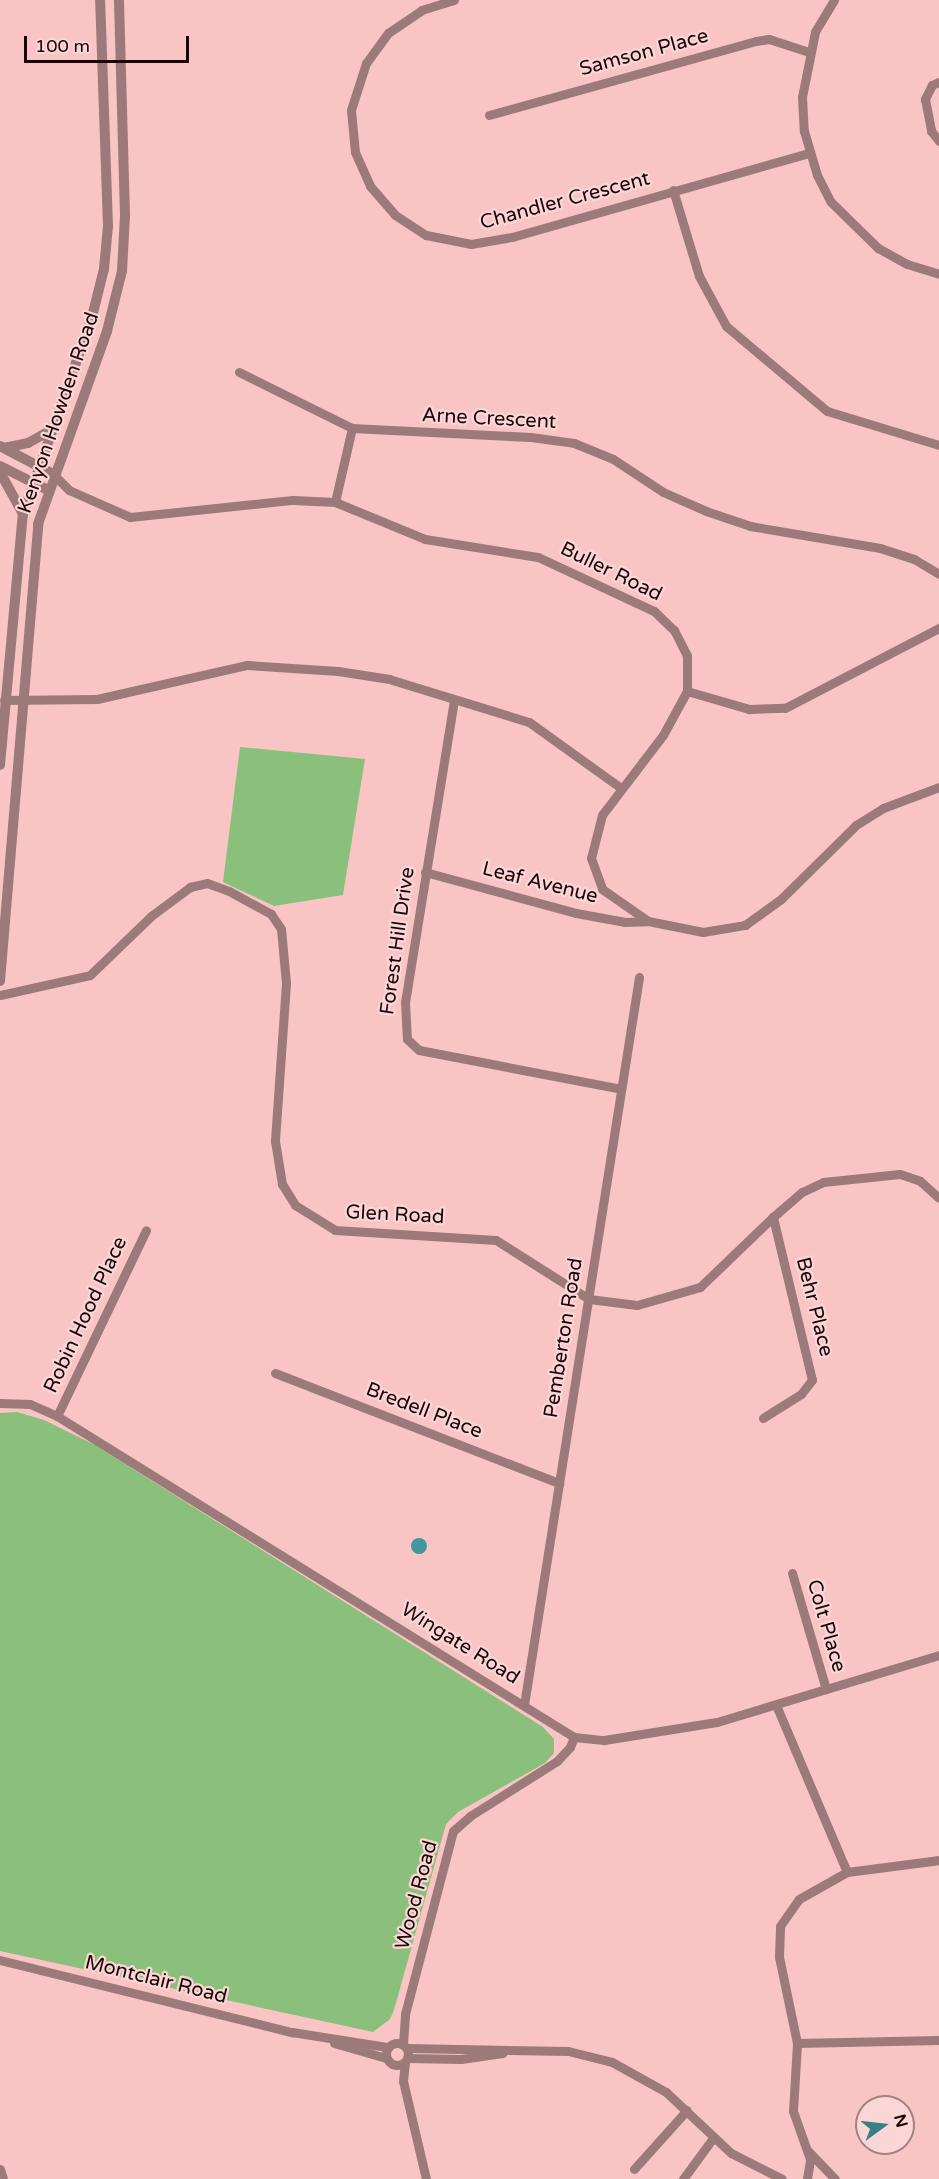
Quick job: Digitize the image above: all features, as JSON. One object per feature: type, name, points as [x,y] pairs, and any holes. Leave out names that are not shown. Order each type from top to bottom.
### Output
[{"type":"street","name":"Kenyon Howden Road","points":[[0,765],[4,700],[23,514],[50,431],[92,317],[104,269],[108,226],[100,0]]},
{"type":"street","name":"Kenyon Howden Road","points":[[0,981],[35,544],[53,474],[107,331],[121,283],[125,236],[119,0]]},
{"type":"street","name":"Chandler Crescent","points":[[454,0],[422,10],[388,33],[366,63],[357,83],[351,125],[355,152],[369,186],[395,215],[426,235],[471,244],[512,237],[809,153]]},
{"type":"street","points":[[834,0],[815,32],[809,51],[802,97],[809,153],[831,202],[854,228],[907,264],[939,274]]},
{"type":"street","name":"Samson Place","points":[[489,115],[756,41],[769,39],[809,51]]},
{"type":"street","points":[[939,82],[932,85],[924,99],[931,131],[939,141]]},
{"type":"street","points":[[103,98],[122,97]]},
{"type":"street","points":[[673,190],[699,276],[726,326],[827,411],[939,445]]},
{"type":"street","name":"Arne Crescent","points":[[239,372],[352,428],[531,437],[574,443],[613,459],[663,492],[706,511],[750,526],[880,548],[914,559],[939,574]]},
{"type":"street","points":[[335,502],[352,428]]},
{"type":"street","points":[[2,447],[28,443],[50,431]]},
{"type":"street","points":[[2,447],[53,474]]},
{"type":"street","points":[[0,466],[48,490]]},
{"type":"street","points":[[0,472],[23,514]]},
{"type":"street","name":"Buller Road","points":[[53,474],[69,490],[119,514],[140,518],[293,500],[335,502],[425,539],[538,557],[638,602],[663,618],[681,641],[690,668],[687,691],[663,735],[621,788],[596,827],[592,845],[594,873],[611,898],[648,921],[703,932],[745,925],[781,899],[856,825],[883,808],[939,787]]},
{"type":"street","name":"Buller Road","points":[[48,490],[69,490]]},
{"type":"street","points":[[687,691],[749,709],[785,708],[939,628]]},
{"type":"street","points":[[4,700],[22,702],[120,696],[261,664],[389,679],[529,722],[621,788]]},
{"type":"street","name":"Forest Hill Drive","points":[[454,700],[403,1018],[411,1045],[419,1050],[621,1089]]},
{"type":"street","name":"Leaf Avenue","points":[[425,872],[576,913],[625,922],[648,921]]},
{"type":"street","name":"Glen Road","points":[[0,995],[90,975],[151,916],[190,887],[207,883],[229,891],[271,914],[281,928],[286,996],[275,1141],[282,1184],[295,1205],[335,1230],[496,1240],[589,1299],[637,1305],[700,1287],[773,1217],[812,1186],[847,1178],[900,1174],[920,1181],[939,1198]]},
{"type":"street","name":"Pemberton Road","points":[[524,1705],[639,977]]},
{"type":"street","name":"Behr Place","points":[[764,1418],[801,1394],[812,1380],[773,1217]]},
{"type":"street","name":"Robin Hood Place","points":[[57,1416],[146,1230]]},
{"type":"street","name":"Bredell Place","points":[[275,1373],[559,1483]]},
{"type":"street","name":"Wingate Road","points":[[0,1403],[30,1404],[57,1416],[574,1737],[604,1740],[701,1725],[776,1705],[939,1655]]},
{"type":"street","name":"Colt Place","points":[[792,1573],[826,1689]]},
{"type":"street","points":[[776,1705],[847,1872]]},
{"type":"street","name":"Wood Road","points":[[390,2045],[405,2014],[453,1831],[470,1816],[557,1761],[570,1748],[574,1737]]},
{"type":"street","points":[[807,2179],[811,2164],[793,2111],[796,2043],[779,1957],[780,1926],[799,1899],[847,1872],[939,1860]]},
{"type":"street","name":"Montclair Road","points":[[0,1960],[303,2034],[390,2061],[405,2053],[505,2052],[589,2055],[642,2078],[687,2110],[714,2138],[744,2162],[782,2179]]},
{"type":"street","name":"Wood Road","points":[[405,2014],[403,2082],[426,2179]]},
{"type":"street","name":"Montclair Road","points":[[303,2034],[390,2045],[405,2053]]},
{"type":"street","points":[[796,2043],[939,2040]]},
{"type":"street","points":[[390,2045],[390,2061]]},
{"type":"street","name":"Wood Road","points":[[390,2061],[403,2082]]},
{"type":"street","points":[[634,2169],[687,2110]]},
{"type":"street","points":[[683,2179],[714,2138]]},
{"type":"street","points":[[808,2151],[835,2179]]},
{"type":"street","points":[[0,2169],[3,2179]]},
{"type":"green space","points":[[240,747],[365,759],[343,895],[274,906],[223,882]]},
{"type":"green space","points":[[17,1412],[44,1420],[95,1445],[543,1727],[554,1739],[554,1753],[545,1763],[458,1812],[446,1824],[394,2010],[390,2019],[373,2032],[0,1951],[0,1413]]},
{"type":"water","points":[[416,1538],[422,1538],[427,1546],[425,1552],[416,1554],[411,1549],[411,1543]]}]
